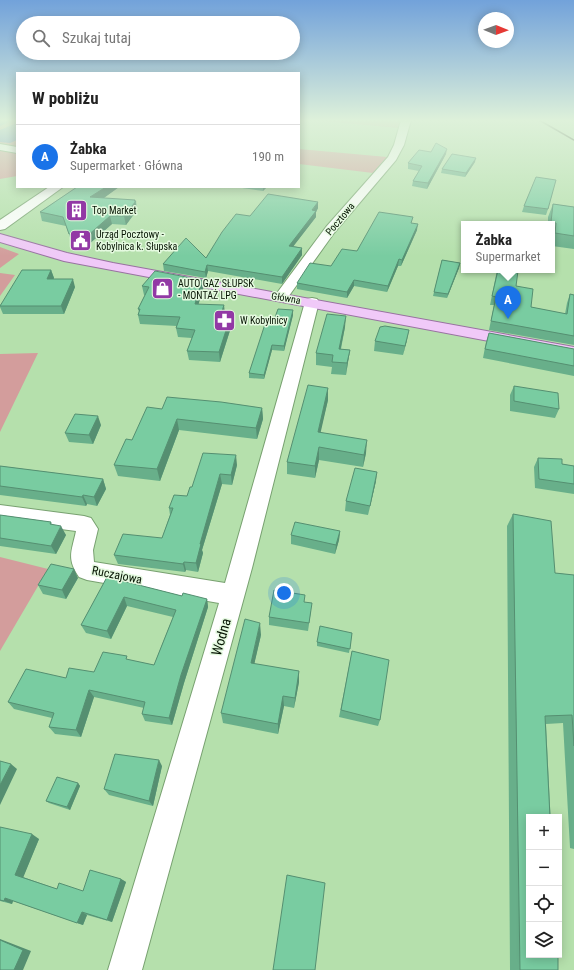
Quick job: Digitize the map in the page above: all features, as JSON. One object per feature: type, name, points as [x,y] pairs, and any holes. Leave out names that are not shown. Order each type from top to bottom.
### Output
[{"type":"main road","name":"Główna","points":[[0,238],[64,257],[574,352]]},
{"type":"street","name":"Pocztowa","points":[[281,297],[330,230],[386,165]]},
{"type":"street","points":[[0,226],[55,188]]},
{"type":"street","name":"Wodna","points":[[125,970],[233,596],[312,302]]},
{"type":"street","name":"Ruczajowa","points":[[0,513],[84,524],[87,529],[86,539],[81,552],[81,561],[87,570],[233,596]]},
{"type":"shaded area","points":[[0,165],[16,165],[16,176],[0,179]]},
{"type":"shaded area","points":[[309,165],[380,165],[373,173]]},
{"type":"shaded area","points":[[0,247],[19,254],[0,268]]},
{"type":"shaded area","points":[[0,273],[15,275],[0,296]]},
{"type":"shaded area","points":[[38,353],[0,432],[0,354]]},
{"type":"shaded area","points":[[0,557],[48,569],[0,651]]},
{"type":"building","points":[[419,165],[438,165],[428,183],[413,181],[422,166]]},
{"type":"building","points":[[444,165],[471,165],[466,173],[442,169]]},
{"type":"building","points":[[536,177],[556,180],[548,209],[524,206]]},
{"type":"building","points":[[76,188],[104,188],[90,197],[136,201],[124,216],[110,216],[86,237],[69,234],[63,217],[40,212]]},
{"type":"building","points":[[268,194],[318,202],[312,210],[316,211],[289,246],[302,248],[282,277],[207,265],[205,272],[163,264],[186,238],[206,258],[222,232],[236,214],[250,216]]},
{"type":"building","points":[[553,204],[574,207],[574,236],[555,233],[556,223],[555,221],[551,221]]},
{"type":"building","points":[[379,212],[413,217],[411,223],[418,224],[402,260],[399,259],[388,286],[354,280],[347,292],[297,283],[310,263],[331,266],[342,249],[357,251]]},
{"type":"building","points":[[442,260],[460,263],[448,294],[434,292]]},
{"type":"building","points":[[22,270],[51,270],[47,279],[73,279],[61,306],[0,306]]},
{"type":"building","points":[[155,271],[202,280],[195,304],[224,305],[222,311],[232,312],[219,352],[187,351],[195,330],[176,328],[180,317],[138,315],[140,309],[138,309],[149,287],[142,286]]},
{"type":"building","points":[[497,273],[518,273],[516,286],[533,289],[531,307],[567,314],[570,294],[574,295],[574,336],[491,321],[496,297],[492,296]]},
{"type":"building","points":[[278,309],[293,310],[284,346],[272,345],[264,375],[249,373],[266,321],[273,323]]},
{"type":"building","points":[[327,314],[346,316],[339,349],[350,350],[347,363],[332,362],[333,355],[316,353]]},
{"type":"building","points":[[385,326],[409,330],[405,346],[375,341],[380,327]]},
{"type":"building","points":[[489,333],[574,349],[574,366],[485,349]]},
{"type":"building","points":[[308,385],[328,388],[318,432],[367,440],[364,455],[319,447],[315,466],[287,462]]},
{"type":"building","points":[[514,386],[558,393],[559,409],[514,401]]},
{"type":"building","points":[[167,397],[221,402],[262,408],[256,428],[177,419],[157,469],[114,465],[126,439],[132,440],[147,407],[162,409]]},
{"type":"building","points":[[75,414],[98,416],[89,435],[65,433]]},
{"type":"building","points":[[203,453],[236,455],[231,475],[220,474],[196,563],[184,562],[183,564],[114,555],[123,534],[162,538],[173,508],[169,508],[174,495],[187,496],[190,487],[192,487]]},
{"type":"building","points":[[538,458],[562,459],[562,464],[574,466],[574,484],[539,479]]},
{"type":"building","points":[[0,466],[103,479],[94,497],[83,495],[82,497],[0,486]]},
{"type":"building","points":[[355,468],[377,472],[370,506],[346,501]]},
{"type":"building","points":[[513,514],[551,521],[555,573],[574,575],[574,746],[572,715],[545,716],[550,814],[526,814],[526,958],[558,958],[558,970],[520,970]]},
{"type":"building","points":[[0,515],[51,522],[50,524],[61,526],[51,546],[0,538]]},
{"type":"building","points":[[295,522],[340,531],[336,545],[291,535]]},
{"type":"building","points":[[51,564],[74,569],[62,590],[38,585]]},
{"type":"building","points":[[107,577],[182,596],[183,593],[207,599],[181,675],[169,718],[142,714],[145,702],[89,690],[76,730],[49,727],[54,713],[8,702],[26,669],[66,678],[69,668],[94,672],[103,652],[127,656],[126,659],[154,665],[176,610],[124,597],[107,631],[81,625]]},
{"type":"building","points":[[274,590],[305,595],[304,602],[312,603],[309,623],[269,617]]},
{"type":"building","points":[[245,619],[260,623],[251,663],[299,671],[295,698],[283,696],[278,724],[221,713]]},
{"type":"building","points":[[320,626],[352,633],[350,649],[317,642]]},
{"type":"building","points":[[352,651],[389,660],[380,720],[341,710]]},
{"type":"building","points":[[115,754],[159,760],[149,801],[104,789]]},
{"type":"building","points":[[0,761],[11,764],[0,785]]},
{"type":"building","points":[[57,777],[78,783],[67,807],[46,801]]},
{"type":"building","points":[[0,827],[32,834],[15,875],[57,889],[59,883],[83,891],[90,870],[121,879],[107,920],[82,912],[77,923],[5,898],[4,901],[0,900]]},
{"type":"building","points":[[287,875],[325,883],[315,970],[273,970]]},
{"type":"building","points":[[0,940],[23,950],[14,970],[0,970]]},
{"type":"place","name":"Top Market","points":[[76,210]]},
{"type":"place","name":"Urząd Pocztowy - Kobylnica k. Słupska","points":[[81,240]]},
{"type":"place","name":"AUTO GAZ SŁUPSK - MONTAŻ LPG","points":[[163,289]]},
{"type":"place","name":"Żabka","points":[[508,319]]},
{"type":"place","name":"W Kobylnicy","points":[[224,320]]}]
